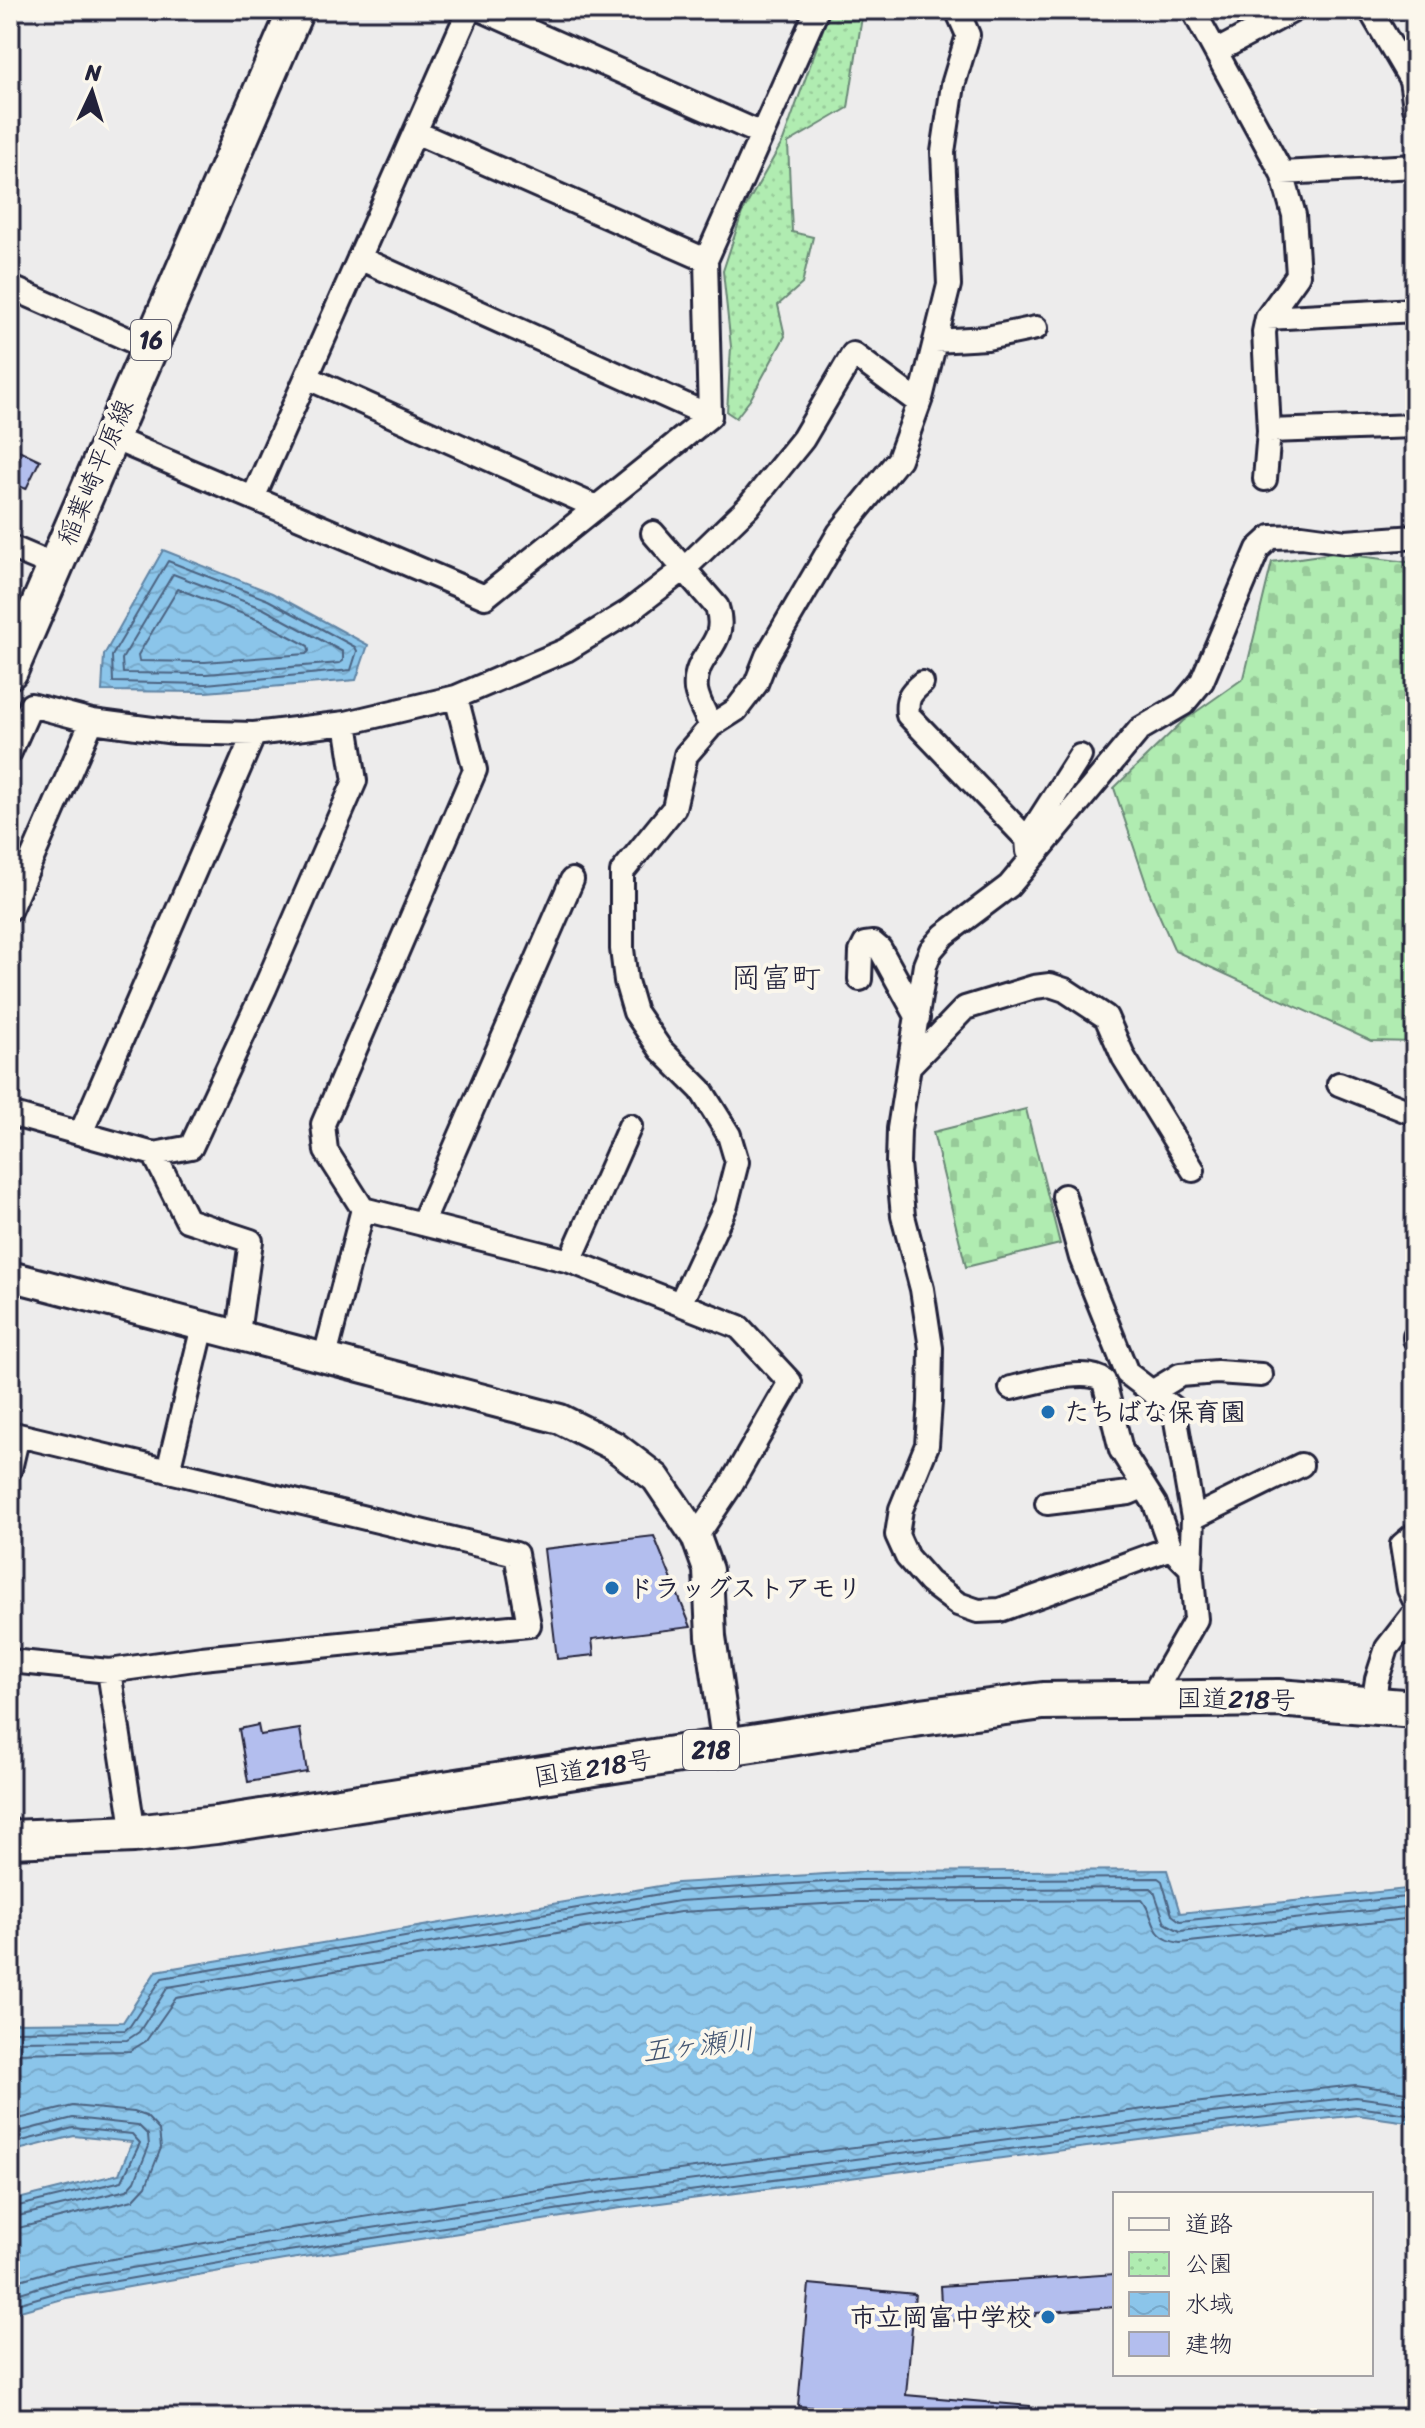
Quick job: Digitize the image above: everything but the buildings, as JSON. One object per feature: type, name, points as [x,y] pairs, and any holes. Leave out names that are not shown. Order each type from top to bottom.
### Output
[{"type":"highway","name":"国道218号","points":[[10,1839],[134,1834],[216,1825],[1043,1701],[1278,1698],[1415,1709]]},
{"type":"main road","name":"稲葉崎平原線","points":[[20,692],[55,566],[296,10]]},
{"type":"street","points":[[253,498],[469,10]]},
{"type":"street","points":[[482,10],[762,134]]},
{"type":"street","points":[[710,416],[706,260],[817,10]]},
{"type":"street","points":[[680,1304],[726,1205],[737,1162],[729,1135],[701,1090],[661,1050],[635,1012],[626,981],[622,949],[622,872],[674,808],[686,755],[711,726],[736,710],[756,684],[767,656],[839,533],[899,459],[919,403],[949,285],[943,152],[953,85],[968,35],[957,10]]},
{"type":"street","points":[[1193,10],[1282,173],[1294,215],[1298,275],[1267,318],[1264,332],[1269,431],[1265,479]]},
{"type":"street","points":[[1217,51],[1294,10]]},
{"type":"street","points":[[1370,10],[1411,80],[1415,107]]},
{"type":"street","points":[[415,132],[706,260]]},
{"type":"street","points":[[1282,173],[1415,166]]},
{"type":"street","points":[[359,258],[710,416]]},
{"type":"street","points":[[10,287],[148,348]]},
{"type":"street","points":[[1267,318],[1415,310]]},
{"type":"street","points":[[935,341],[987,338],[1036,328]]},
{"type":"street","points":[[10,752],[20,692],[92,721],[175,732],[254,734],[346,723],[456,697],[566,650],[628,612],[684,569],[748,507],[803,439],[853,354],[919,403]]},
{"type":"street","points":[[308,378],[596,507]]},
{"type":"street","points":[[110,437],[485,597],[710,416]]},
{"type":"street","points":[[1269,431],[1415,426]]},
{"type":"street","points":[[653,533],[717,607],[722,621],[720,635],[699,666],[697,679],[696,693],[711,726]]},
{"type":"street","points":[[1171,1548],[1000,1610],[978,1611],[958,1604],[929,1582],[907,1557],[897,1535],[901,1509],[927,1445],[931,1362],[922,1289],[903,1216],[898,1163],[899,1129],[925,965],[931,950],[944,935],[1009,886],[1140,729],[1183,704],[1202,681],[1258,549],[1271,537],[1302,536],[1346,542],[1415,537]]},
{"type":"street","points":[[10,547],[55,566]]},
{"type":"street","points":[[922,683],[909,694],[906,703],[908,715],[1027,839]]},
{"type":"street","points":[[456,697],[475,770],[323,1124],[326,1151],[363,1209],[570,1261],[739,1327],[790,1382],[729,1488],[696,1537]]},
{"type":"street","points":[[10,909],[92,721]]},
{"type":"street","points":[[10,1114],[154,1154],[191,1147],[265,988],[355,781],[346,723]]},
{"type":"street","points":[[81,1133],[254,734]]},
{"type":"street","points":[[1029,862],[1027,839],[1080,756]]},
{"type":"street","points":[[422,1224],[572,880]]},
{"type":"street","points":[[860,979],[861,952],[865,944],[873,943],[880,949],[918,1018]]},
{"type":"street","points":[[910,1065],[965,1008],[1034,987],[1050,985],[1065,990],[1106,1017],[1124,1058],[1193,1170]]},
{"type":"street","points":[[1339,1084],[1415,1114]]},
{"type":"street","points":[[570,1261],[630,1126]]},
{"type":"street","points":[[154,1154],[187,1220],[251,1241],[238,1333]]},
{"type":"street","points":[[1064,1196],[1081,1258],[1127,1373],[1174,1409],[1193,1518],[1191,1568],[1196,1619],[1151,1698]]},
{"type":"street","points":[[325,1357],[363,1209]]},
{"type":"street","points":[[10,1276],[560,1419],[614,1446],[656,1478],[696,1537],[708,1570],[711,1637],[727,1747]]},
{"type":"street","points":[[168,1471],[203,1326]]},
{"type":"street","points":[[1152,1392],[1180,1375],[1217,1372],[1261,1375]]},
{"type":"street","points":[[1011,1388],[1082,1374],[1097,1375],[1104,1381],[1121,1450],[1155,1504],[1171,1548],[1191,1568]]},
{"type":"street","points":[[10,1469],[14,1434],[516,1554],[529,1625],[109,1671],[10,1661]]},
{"type":"street","points":[[1193,1518],[1301,1465]]},
{"type":"street","points":[[1047,1503],[1129,1493],[1143,1487]]},
{"type":"street","points":[[1415,1534],[1402,1545],[1409,1589],[1415,1601]]},
{"type":"street","points":[[1373,1705],[1387,1648],[1415,1612]]},
{"type":"street","points":[[109,1671],[134,1834]]},
{"type":"green space","points":[[830,10],[863,10],[848,108],[788,143],[792,232],[813,237],[802,284],[778,305],[785,336],[750,400],[736,418],[727,412],[731,347],[723,271],[742,213],[783,141]]},
{"type":"green space","points":[[1334,553],[1415,563],[1415,1042],[1371,1041],[1175,951],[1149,892],[1114,788],[1183,721],[1244,678],[1272,562]]},
{"type":"green space","points":[[1026,1109],[1060,1244],[966,1267],[933,1132]]},
{"type":"water","points":[[163,550],[272,593],[368,645],[356,680],[206,692],[102,691],[104,655]]},
{"type":"water","name":"五ヶ瀬川","points":[[1167,1870],[1180,1913],[1415,1888],[1415,2123],[1358,2115],[1178,2135],[614,2209],[284,2260],[66,2298],[10,2314],[10,2201],[119,2174],[132,2142],[74,2136],[10,2152],[10,2023],[123,2022],[156,1971],[677,1883],[858,1872]]},
{"type":"tunnel","points":[[10,698],[17,700]]},
{"type":"place","name":"たちばな保育園","points":[[1048,1412]]},
{"type":"place","name":"ドラッグストアモリ","points":[[612,1588]]},
{"type":"place","name":"市立岡富中学校","points":[[1048,2317]]},
{"type":"district","name":"岡富町","points":[[776,978]]}]
